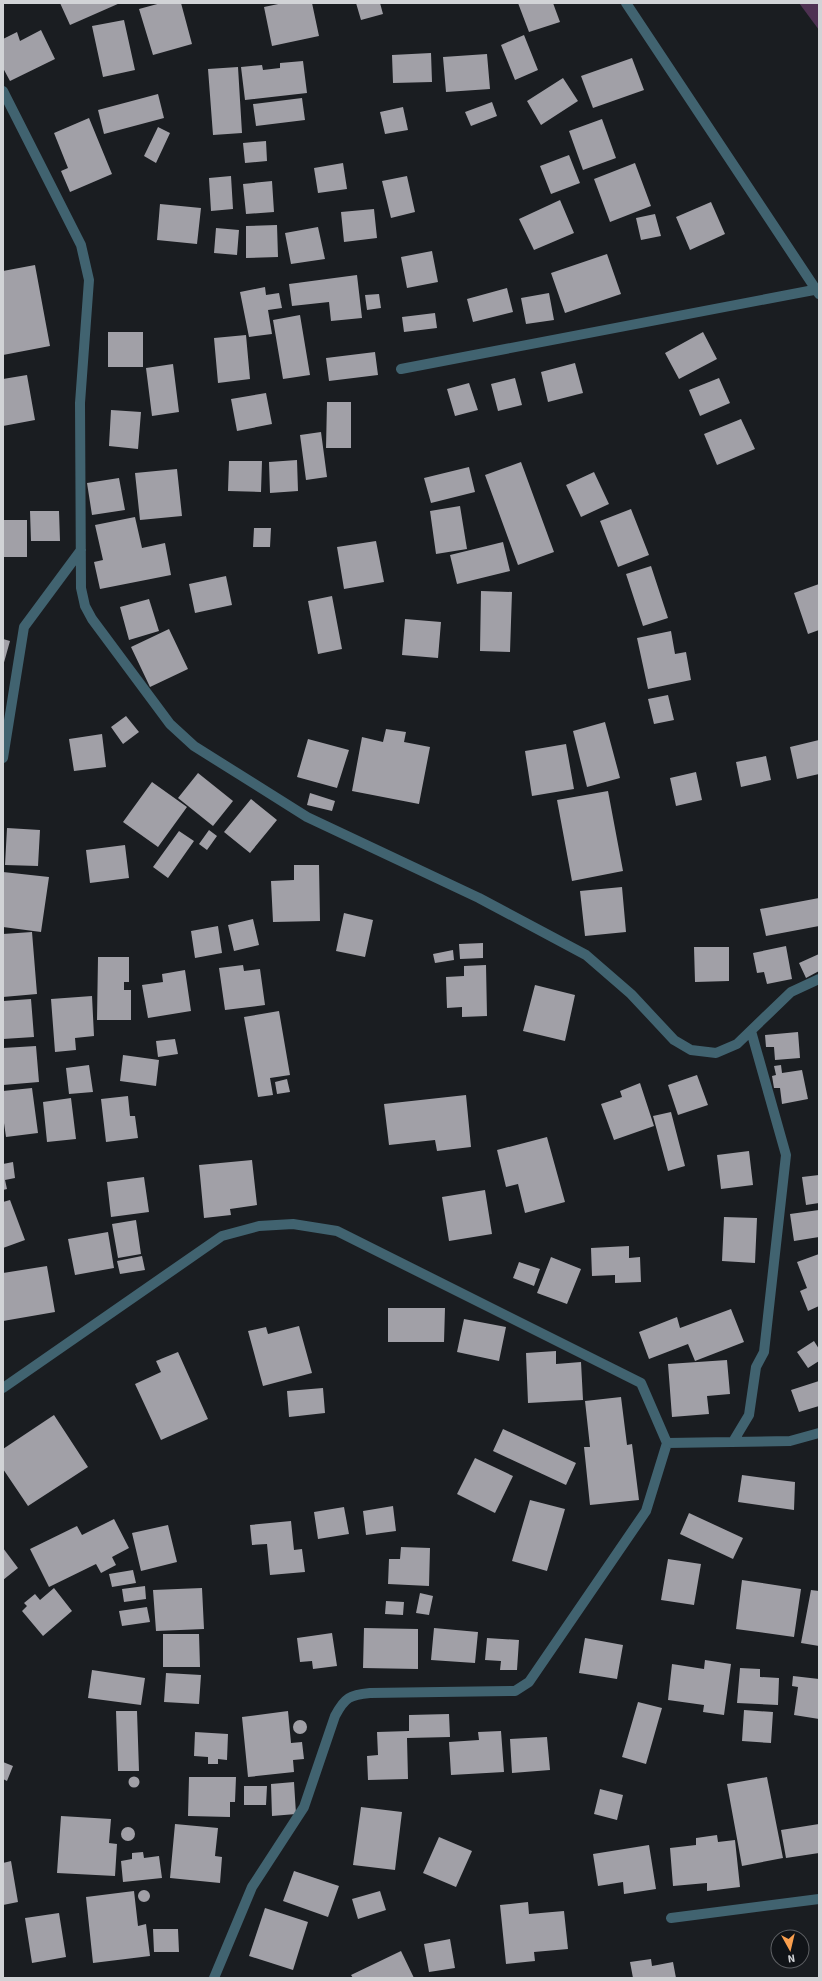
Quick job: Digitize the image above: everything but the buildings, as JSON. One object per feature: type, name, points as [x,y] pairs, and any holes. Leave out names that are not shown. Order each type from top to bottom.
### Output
[{"type":"street","points":[[401,369],[818,291],[626,3]]},
{"type":"street","points":[[3,91],[82,245],[89,280],[80,403],[81,588],[85,606],[92,620],[170,724],[194,746],[307,817],[479,898],[586,955],[631,994],[674,1040],[691,1050],[716,1053],[737,1044],[791,992],[819,979]]},
{"type":"street","points":[[3,758],[24,627],[81,550]]},
{"type":"street","points":[[734,1440],[748,1415],[756,1368],[764,1352],[786,1156],[751,1031]]},
{"type":"street","points":[[3,1388],[222,1236],[259,1226],[293,1224],[337,1231],[641,1383],[667,1443],[646,1511],[529,1682],[515,1691],[370,1693],[354,1695],[342,1702],[335,1716],[304,1807],[252,1887],[214,1978]]},
{"type":"street","points":[[667,1443],[734,1440],[790,1441],[819,1433]]},
{"type":"street","points":[[671,1918],[819,1899]]},
{"type":"shaded area","points":[[799,3],[819,3],[819,30]]}]
